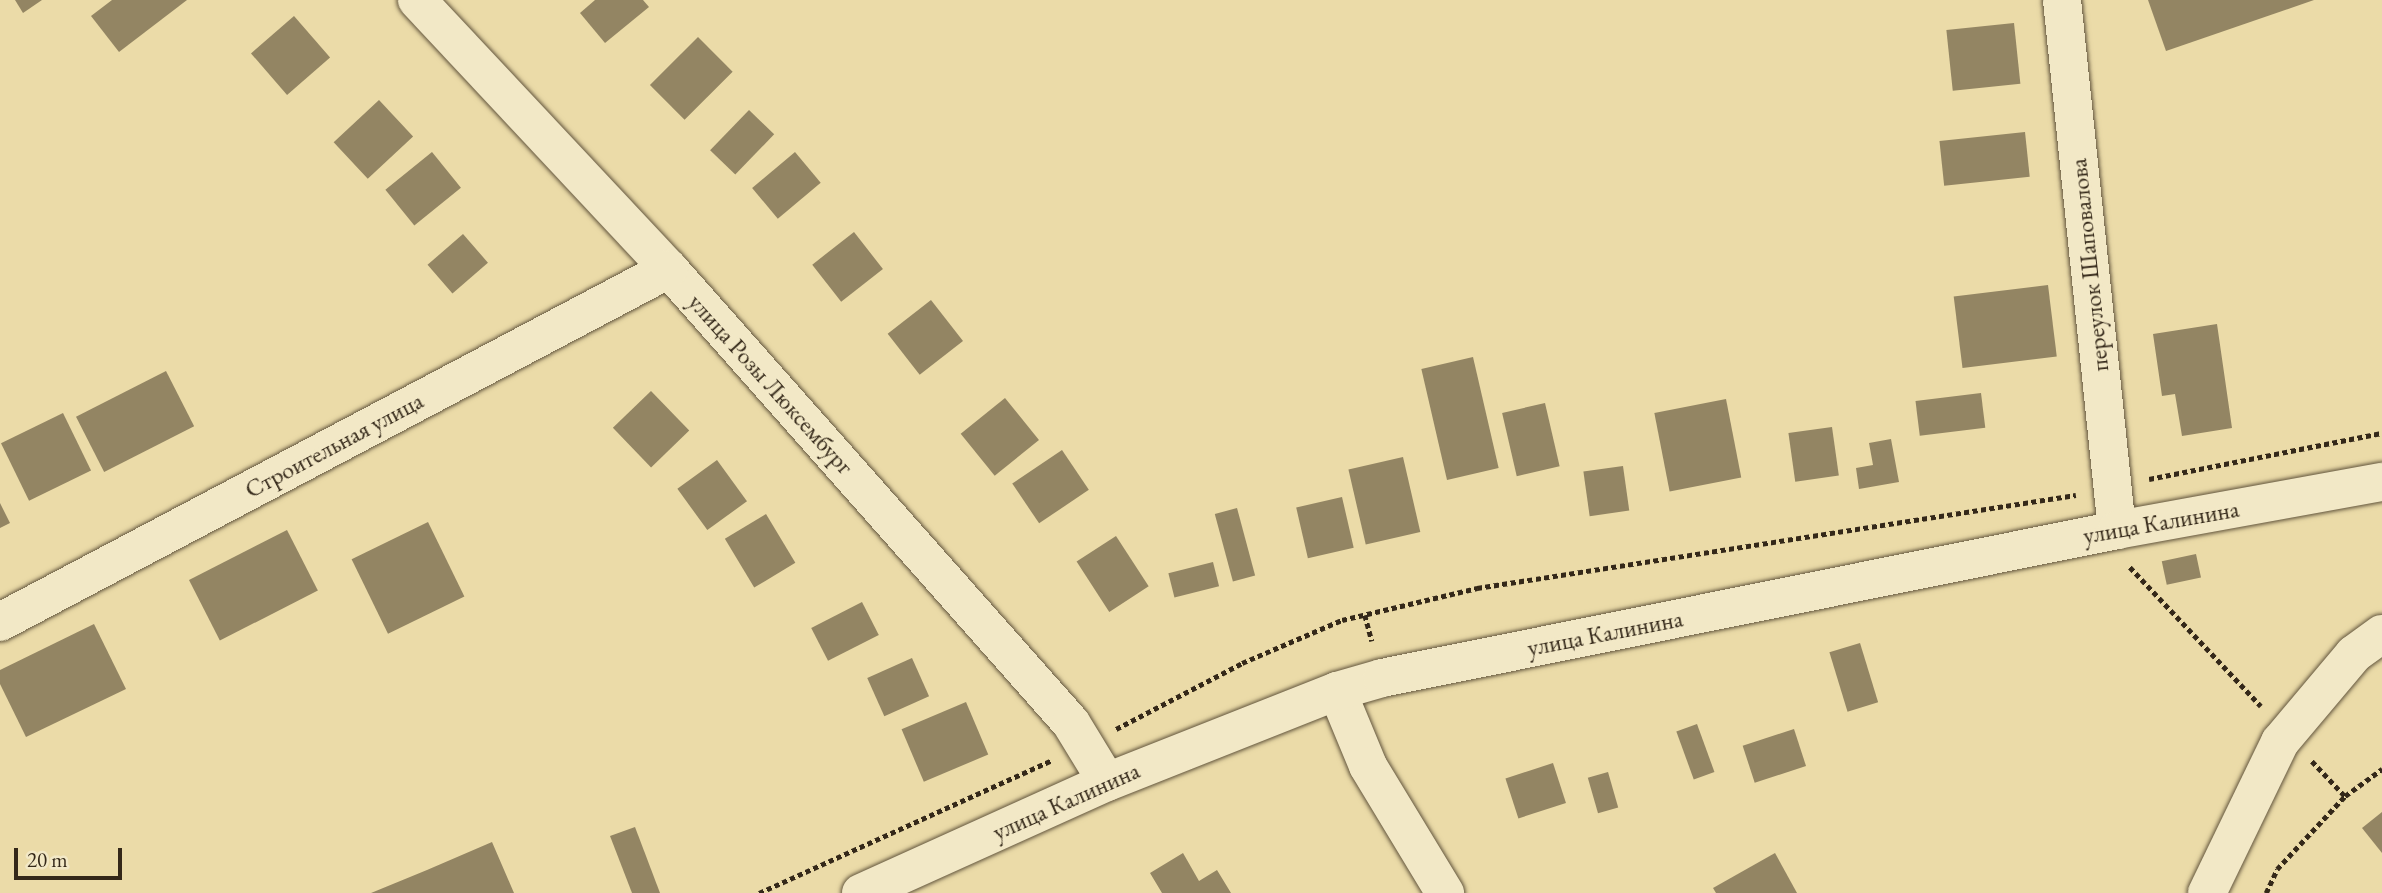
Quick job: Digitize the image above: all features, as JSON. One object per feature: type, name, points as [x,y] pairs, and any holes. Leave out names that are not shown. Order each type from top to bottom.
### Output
[{"type":"street","name":"улица Розы Люксембург","points":[[417,0],[669,269],[1071,723],[1107,782]]},
{"type":"street","name":"переулок Шаповалова","points":[[2062,0],[2108,532]]},
{"type":"street","name":"Строительная улица","points":[[0,622],[669,269]]},
{"type":"street","name":"улица Калинина","points":[[861,893],[1107,782],[1337,691],[1382,678],[2108,532],[2382,482]]},
{"type":"street","points":[[2207,893],[2287,734],[2354,654],[2382,634]]},
{"type":"street","points":[[1337,691],[1368,766],[1445,893]]},
{"type":"path","points":[[2108,532],[2345,796]]},
{"type":"path","points":[[1365,615],[1382,678]]},
{"type":"path","points":[[2266,893],[2277,869],[2345,796],[2382,769]]},
{"type":"building","points":[[15,0],[42,0],[23,13]]},
{"type":"building","points":[[112,0],[187,0],[119,52],[91,16]]},
{"type":"building","points":[[595,0],[643,0],[649,7],[605,43],[580,13]]},
{"type":"building","points":[[2148,0],[2314,0],[2166,51]]},
{"type":"building","points":[[294,16],[330,58],[287,95],[251,53]]},
{"type":"building","points":[[2014,23],[2020,84],[1953,91],[1946,30]]},
{"type":"building","points":[[698,37],[733,72],[685,120],[650,85]]},
{"type":"building","points":[[379,100],[413,137],[368,179],[334,142]]},
{"type":"building","points":[[749,110],[774,134],[735,175],[710,150]]},
{"type":"building","points":[[2025,132],[2030,177],[1944,186],[1939,141]]},
{"type":"building","points":[[432,152],[461,188],[414,226],[385,190]]},
{"type":"building","points":[[795,152],[821,183],[778,219],[752,188]]},
{"type":"building","points":[[854,232],[883,269],[841,302],[812,265]]},
{"type":"building","points":[[463,234],[488,263],[452,294],[428,265]]},
{"type":"building","points":[[2048,285],[2057,356],[1962,368],[1954,297]]},
{"type":"building","points":[[931,300],[963,341],[920,375],[888,334]]},
{"type":"building","points":[[2217,324],[2232,428],[2182,436],[2175,394],[2162,396],[2153,334]]},
{"type":"building","points":[[1473,357],[1499,468],[1447,480],[1421,369]]},
{"type":"building","points":[[166,371],[194,426],[104,472],[76,417]]},
{"type":"building","points":[[651,391],[689,431],[651,467],[613,428]]},
{"type":"building","points":[[1981,393],[1985,428],[1920,436],[1915,401]]},
{"type":"building","points":[[1005,398],[1039,440],[995,476],[961,434]]},
{"type":"building","points":[[1726,399],[1741,478],[1670,491],[1654,413]]},
{"type":"building","points":[[1545,403],[1560,466],[1517,476],[1502,413]]},
{"type":"building","points":[[63,413],[91,471],[29,501],[1,443]]},
{"type":"building","points":[[1832,427],[1839,476],[1795,482],[1788,433]]},
{"type":"building","points":[[1891,439],[1899,482],[1859,489],[1856,468],[1873,465],[1869,443]]},
{"type":"building","points":[[1062,450],[1089,490],[1039,523],[1012,484]]},
{"type":"building","points":[[1403,457],[1420,532],[1366,545],[1348,470]]},
{"type":"building","points":[[717,460],[747,501],[707,530],[677,489]]},
{"type":"building","points":[[1623,466],[1629,511],[1590,516],[1583,472]]},
{"type":"building","points":[[1342,497],[1354,548],[1308,558],[1296,508]]},
{"type":"building","points":[[0,503],[10,523],[0,528]]},
{"type":"building","points":[[1237,508],[1255,576],[1233,582],[1215,514]]},
{"type":"building","points":[[766,514],[795,563],[754,588],[725,539]]},
{"type":"building","points":[[428,522],[464,597],[388,634],[352,559]]},
{"type":"building","points":[[287,530],[318,591],[220,641],[189,580]]},
{"type":"building","points":[[1116,536],[1149,586],[1109,612],[1077,562]]},
{"type":"building","points":[[2196,554],[2201,577],[2167,585],[2162,561]]},
{"type":"building","points":[[1213,562],[1219,586],[1174,597],[1168,573]]},
{"type":"building","points":[[862,602],[879,635],[828,661],[811,628]]},
{"type":"building","points":[[94,624],[126,689],[26,737],[0,684],[0,670]]},
{"type":"building","points":[[1860,643],[1878,702],[1848,712],[1829,652]]},
{"type":"building","points":[[912,658],[929,696],[884,716],[867,678]]},
{"type":"building","points":[[966,702],[988,754],[924,782],[902,729]]},
{"type":"building","points":[[1697,724],[1714,772],[1694,779],[1676,732]]},
{"type":"building","points":[[1794,729],[1806,766],[1755,783],[1743,746]]},
{"type":"building","points":[[1553,763],[1566,803],[1518,818],[1505,778]]},
{"type":"building","points":[[1608,772],[1618,808],[1598,813],[1588,778]]},
{"type":"building","points":[[2382,812],[2382,853],[2362,828]]},
{"type":"building","points":[[635,827],[660,893],[632,893],[610,836]]},
{"type":"building","points":[[492,842],[514,893],[371,893],[427,870]]},
{"type":"building","points":[[1183,853],[1199,881],[1217,870],[1231,893],[1162,893],[1150,873]]},
{"type":"building","points":[[1775,853],[1797,893],[1716,893],[1713,888]]}]
